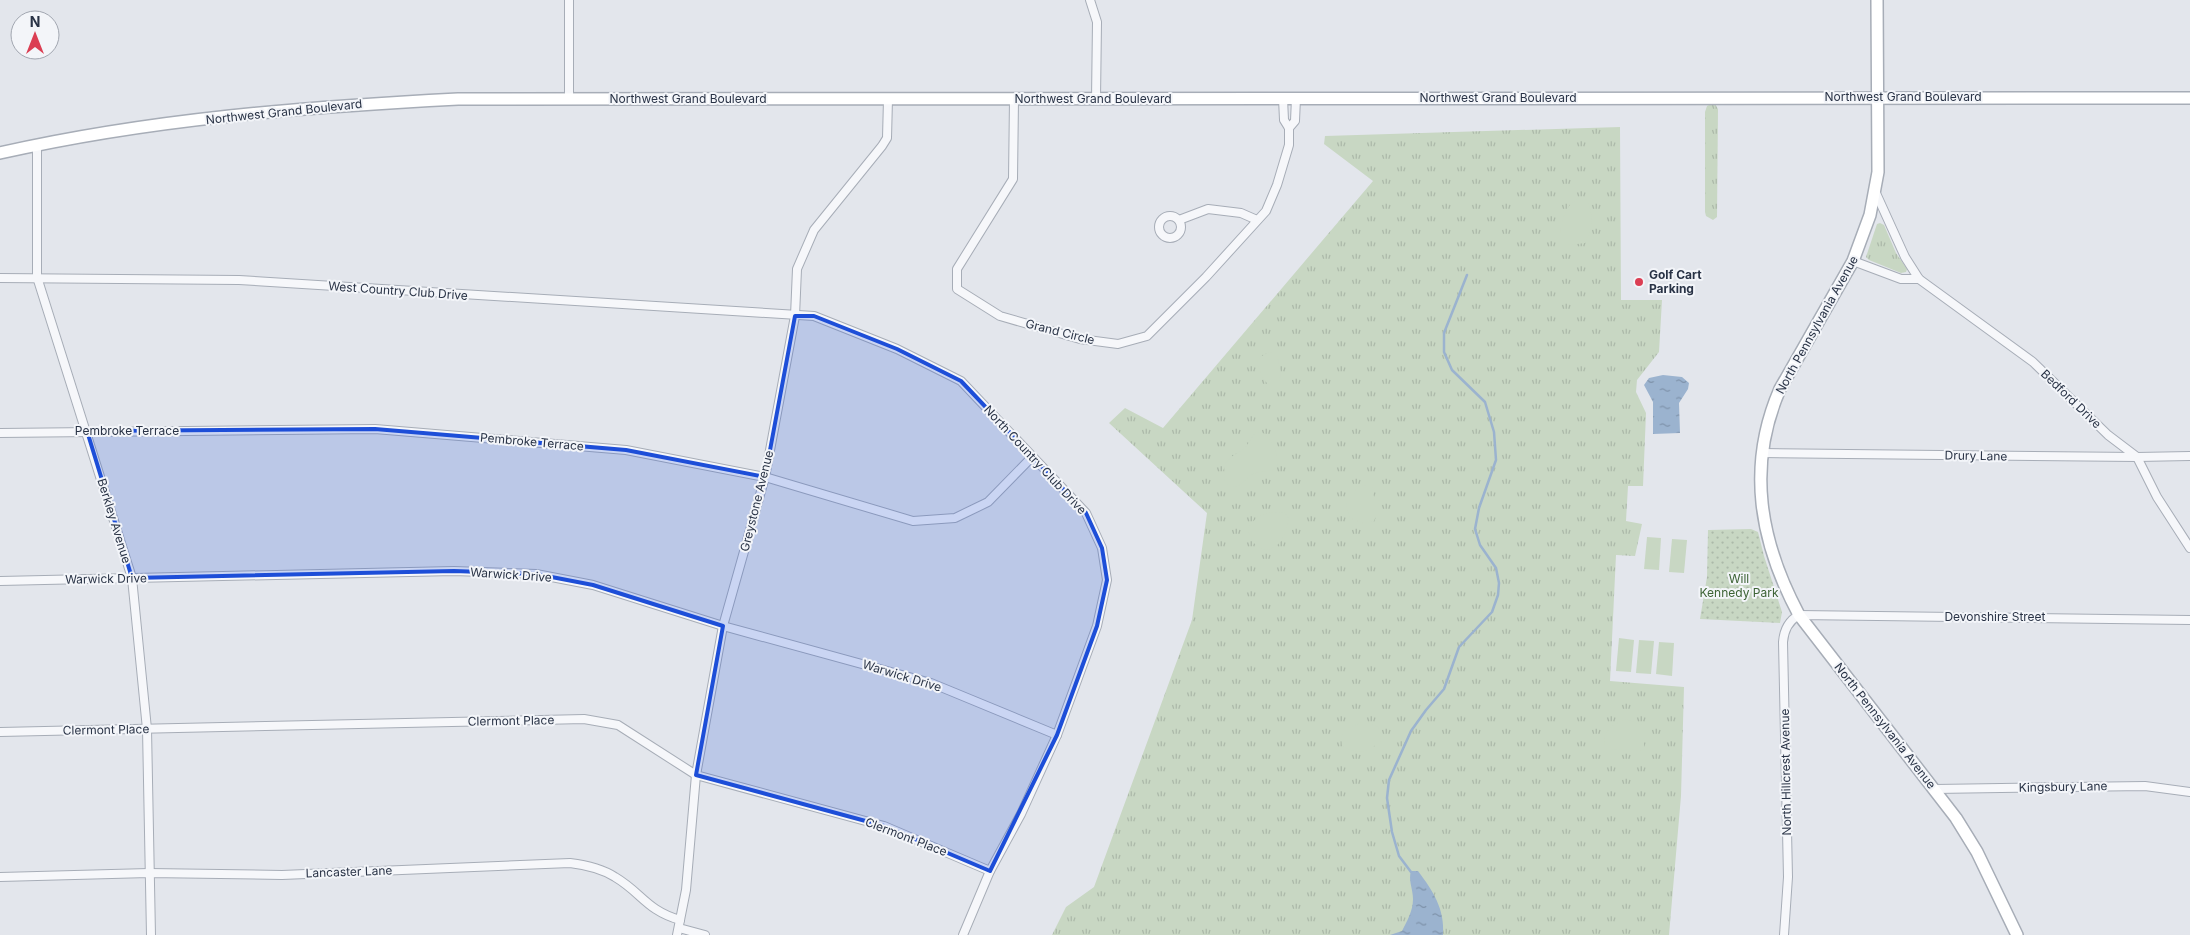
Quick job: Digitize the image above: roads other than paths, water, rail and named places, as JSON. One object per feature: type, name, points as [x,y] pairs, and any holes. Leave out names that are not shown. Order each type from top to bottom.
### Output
[{"type":"street","points":[[569,0],[569,98]]},
{"type":"street","points":[[1090,0],[1097,22],[1096,99]]},
{"type":"street","name":"North Pennsylvania Avenue","points":[[1877,0],[1878,172],[1875,191],[1868,223],[1853,261],[1780,389],[1772,407],[1762,453],[1760,484],[1768,540],[1780,578],[1799,615],[1935,789],[1977,852],[2017,935]]},
{"type":"street","name":"Grand Circle","points":[[1014,99],[1013,179],[957,269],[957,289],[1000,316],[1080,340],[1118,344],[1147,336],[1266,210],[1277,185],[1289,145],[1289,128],[1284,120],[1282,98]]},
{"type":"street","name":"Grand Circle","points":[[1289,128],[1295,121],[1296,98]]},
{"type":"street","name":"Northwest Grand Boulevard","points":[[0,154],[113,131],[303,109],[458,99],[2190,98]]},
{"type":"street","name":"Greystone Avenue","points":[[679,928],[686,890],[696,776],[723,626],[765,477],[795,316],[797,269],[814,230],[887,138],[888,99]]},
{"type":"street","name":"Berkley Avenue","points":[[37,145],[37,277],[132,578],[147,729],[151,935]]},
{"type":"street","name":"Bedford Drive","points":[[1875,191],[1905,257],[1919,279],[2033,362],[2108,435],[2137,457],[2156,497],[2190,548]]},
{"type":"street","points":[[1179,220],[1208,209],[1241,212],[1258,220]]},
{"type":"street","points":[[1853,261],[1901,279],[1919,279]]},
{"type":"street","name":"West Country Club Drive","points":[[0,278],[239,280],[795,316]]},
{"type":"street","name":"North Country Club Drive","points":[[795,316],[814,316],[898,349],[961,381],[1086,513],[1102,548],[1106,580],[1097,626],[1057,735],[1022,814],[990,871],[963,935]]},
{"type":"street","name":"Pembroke Terrace","points":[[0,433],[375,429],[626,450],[765,477],[912,521],[955,518],[988,502],[1032,457]]},
{"type":"street","name":"Drury Lane","points":[[1762,453],[2190,456]]},
{"type":"street","name":"Warwick Drive","points":[[0,581],[454,571],[536,574],[593,585],[723,626],[931,683],[1057,735]]},
{"type":"street","name":"Devonshire Street","points":[[1799,615],[2190,620]]},
{"type":"street","name":"North Hillcrest Avenue","points":[[1784,935],[1788,877],[1783,642],[1784,634],[1791,620],[1799,615]]},
{"type":"street","name":"Clermont Place","points":[[0,732],[584,719],[618,725],[696,776],[884,826],[990,871]]},
{"type":"street","name":"Kingsbury Lane","points":[[1935,789],[2145,786],[2190,792]]},
{"type":"street","name":"Lancaster Lane","points":[[0,877],[149,873],[282,874],[570,863],[604,870],[617,878],[648,905],[679,928],[706,935]]},
{"type":"water","points":[[1663,375],[1682,377],[1689,383],[1688,389],[1679,403],[1680,433],[1653,434],[1653,402],[1644,385],[1649,378]]},
{"type":"water","points":[[1411,871],[1418,871],[1437,901],[1442,917],[1443,935],[1390,935],[1402,931],[1411,912],[1413,899]]},
{"type":"waterway","points":[[1411,872],[1399,856],[1392,832],[1387,798],[1389,780],[1411,731],[1444,689],[1459,647],[1492,612],[1498,595],[1499,583],[1496,568],[1480,545],[1475,529],[1479,508],[1496,460],[1494,432],[1485,402],[1452,370],[1444,352],[1444,333],[1467,275]]},
{"type":"place","name":"Golf Cart Parking","points":[[1639,282]]},
{"type":"park label","name":"Will Kennedy Park","points":[[1739,586]]}]
